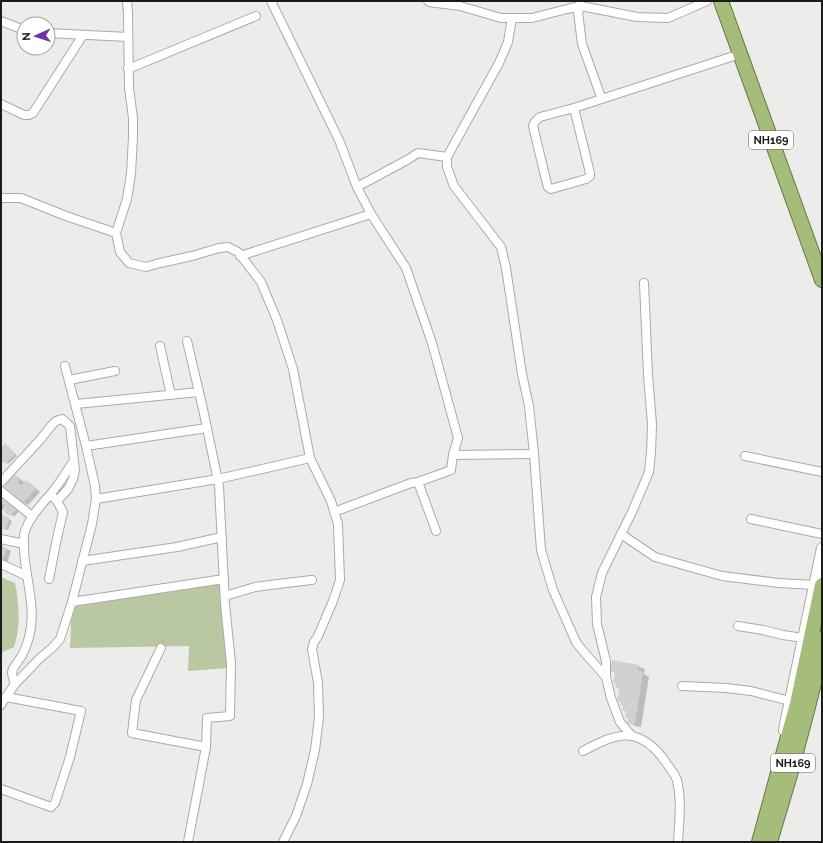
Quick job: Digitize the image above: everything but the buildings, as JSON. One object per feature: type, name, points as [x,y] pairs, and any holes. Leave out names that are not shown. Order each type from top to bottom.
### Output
[{"type":"highway","name":"NH169","points":[[721,1],[822,280]]},
{"type":"highway","points":[[793,702],[818,585]]},
{"type":"highway","name":"NH169","points":[[770,842],[818,684],[822,640]]},
{"type":"highway","name":"NH169","points":[[760,842],[783,753],[793,702]]},
{"type":"street","points":[[127,1],[129,88],[134,118],[131,174],[127,199],[116,233],[120,252],[129,263],[146,267],[219,248],[228,247],[238,252],[261,282],[277,320],[293,369],[310,458],[331,501],[338,524],[340,580],[333,601],[312,649],[318,683],[319,717],[315,750],[307,784],[296,816],[283,842]]},
{"type":"street","points":[[271,1],[339,140],[357,187],[371,214],[406,268],[432,342],[458,438],[453,455],[451,470],[418,482],[411,483],[334,512]]},
{"type":"street","points":[[428,1],[459,3],[501,18],[532,18],[580,4],[637,17],[668,18],[707,1]]},
{"type":"street","points":[[580,4],[578,12],[582,44],[600,94]]},
{"type":"street","points":[[128,69],[256,16]]},
{"type":"street","points":[[512,18],[508,42],[499,63],[447,157],[447,167],[454,186],[501,247],[507,275],[522,374],[529,406],[541,550],[553,590],[576,642],[606,677]]},
{"type":"street","points":[[1,21],[16,27]]},
{"type":"street","points":[[56,33],[128,37]]},
{"type":"street","points":[[1,104],[24,115],[33,113],[83,35]]},
{"type":"street","points":[[574,108],[590,176],[586,179],[551,189],[547,184],[533,126],[536,120],[740,54]]},
{"type":"street","points":[[357,187],[418,153],[447,157]]},
{"type":"street","points":[[1,198],[21,198],[66,216],[116,233]]},
{"type":"street","points":[[240,256],[371,214]]},
{"type":"street","points":[[631,735],[620,722],[611,698],[606,677],[606,661],[597,624],[596,597],[602,573],[632,512],[649,472],[652,424],[648,375],[644,283]]},
{"type":"street","points":[[187,341],[220,486],[225,596],[232,663],[230,716],[207,718],[206,747],[188,842]]},
{"type":"street","points":[[160,346],[171,395]]},
{"type":"street","points":[[1,705],[16,684],[60,639],[72,602],[92,524],[96,499],[95,486],[76,404],[65,366]]},
{"type":"street","points":[[69,380],[115,371]]},
{"type":"street","points":[[76,404],[199,392]]},
{"type":"street","points":[[1,482],[51,426],[56,421],[62,419],[70,426],[75,470],[73,479],[68,489],[57,501]]},
{"type":"street","points":[[86,446],[207,428]]},
{"type":"street","points":[[453,455],[534,454]]},
{"type":"street","points":[[745,456],[822,472]]},
{"type":"street","points":[[96,499],[218,479],[310,458]]},
{"type":"street","points":[[16,684],[12,675],[14,666],[21,657],[28,643],[32,619],[31,600],[25,567],[24,533],[32,516],[74,461]]},
{"type":"street","points":[[418,482],[436,531]]},
{"type":"street","points":[[1,491],[32,516]]},
{"type":"street","points":[[49,579],[63,512],[57,501],[50,494]]},
{"type":"street","points":[[751,519],[822,534]]},
{"type":"street","points":[[621,534],[654,557],[722,576],[779,583],[818,585]]},
{"type":"street","points":[[82,561],[177,547],[222,537]]},
{"type":"street","points":[[1,539],[24,544]]},
{"type":"street","points":[[682,686],[751,691],[793,702],[803,638],[818,585],[822,548]]},
{"type":"street","points":[[1,564],[27,576]]},
{"type":"street","points":[[72,602],[224,579]]},
{"type":"street","points":[[225,596],[255,587],[312,580]]},
{"type":"street","points":[[738,626],[803,638]]},
{"type":"street","points":[[161,648],[136,700],[132,733],[206,747]]},
{"type":"street","points":[[21,657],[21,665],[25,674]]},
{"type":"street","points":[[1,789],[51,807],[55,802],[70,757],[81,711],[6,697]]},
{"type":"street","points":[[583,751],[603,740],[620,735],[631,735],[644,740],[655,749],[677,778],[680,800],[678,842]]},
{"type":"green space","points":[[1,577],[15,583],[19,615],[18,632],[14,647],[1,654]]},
{"type":"green space","points":[[221,581],[228,668],[188,671],[189,646],[70,648],[72,602]]}]
